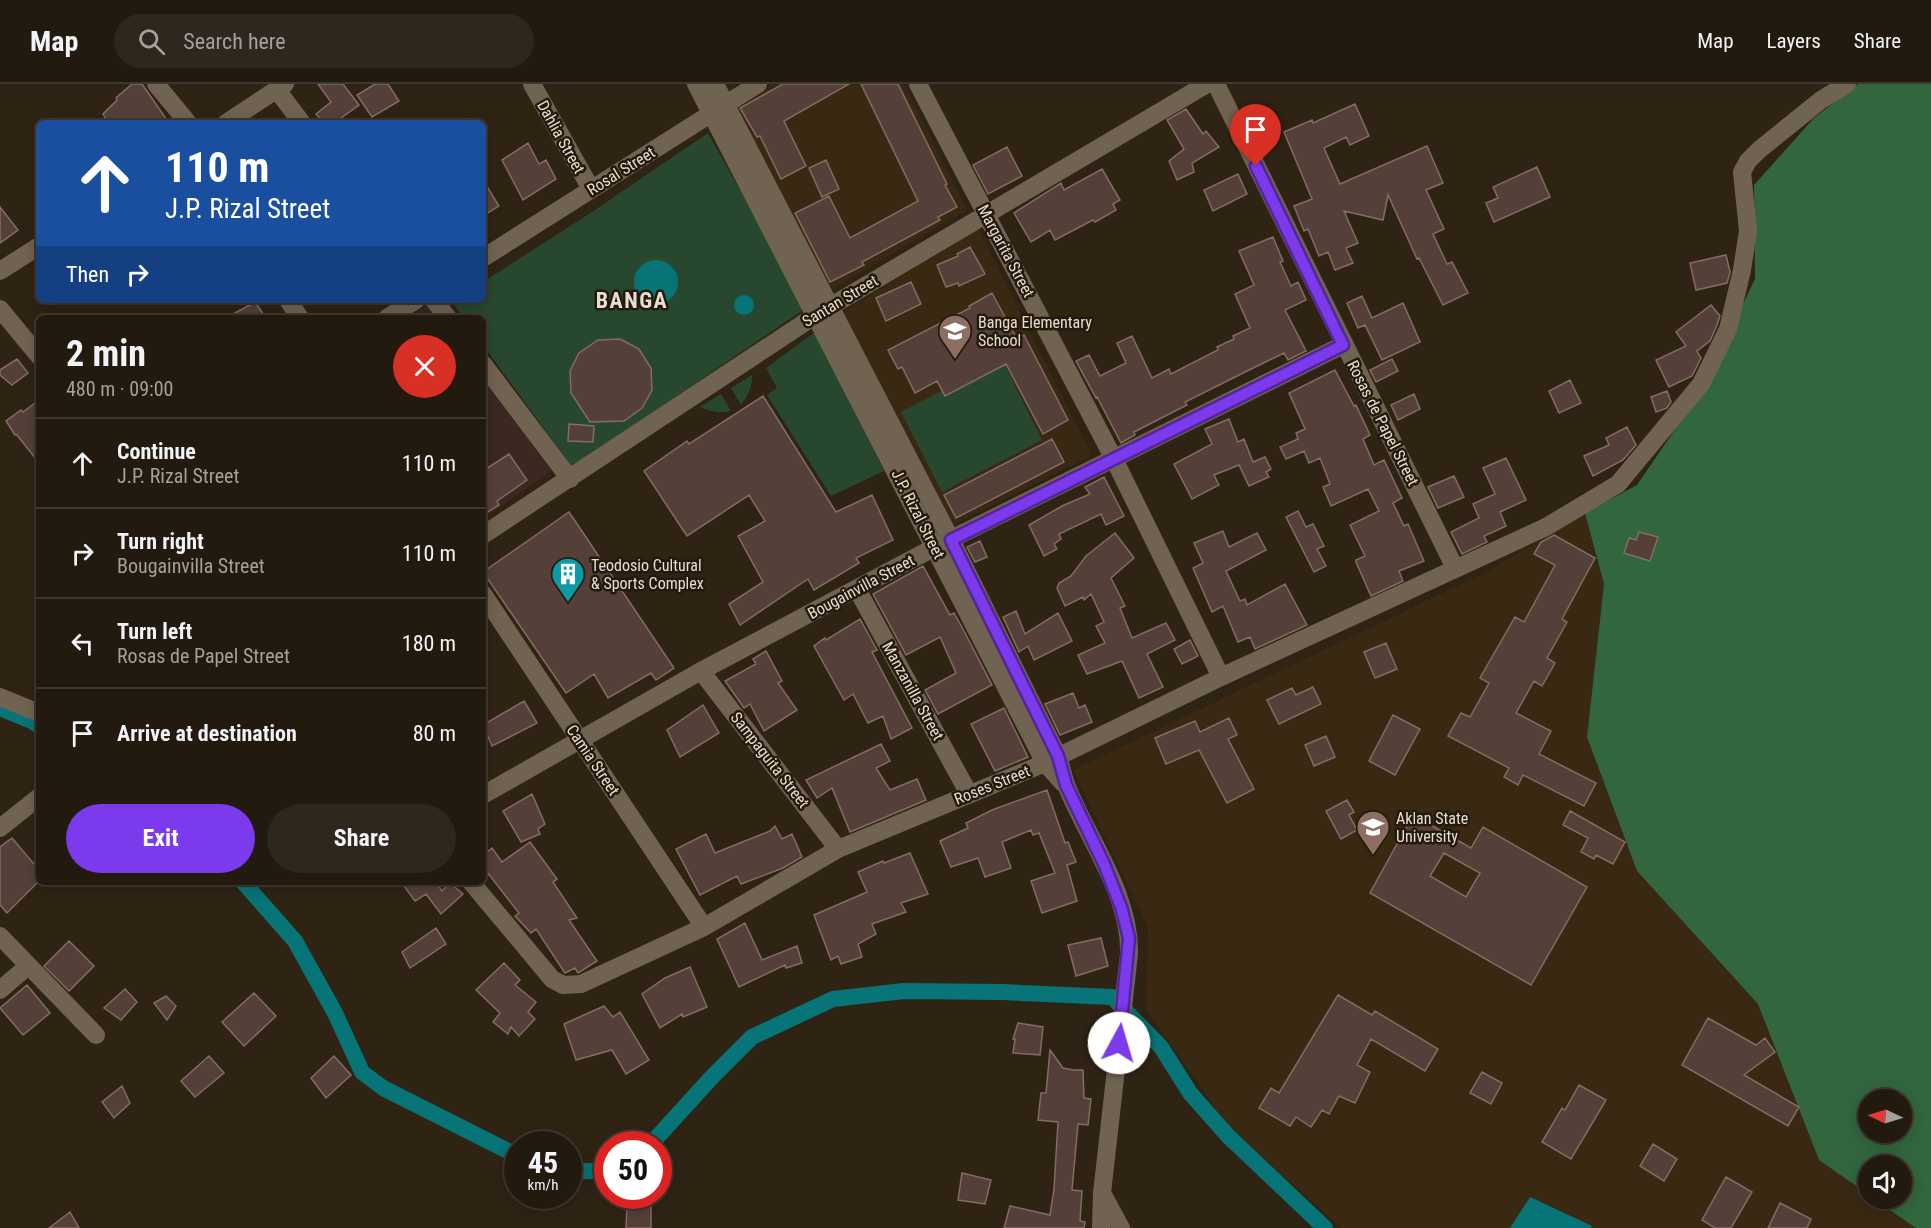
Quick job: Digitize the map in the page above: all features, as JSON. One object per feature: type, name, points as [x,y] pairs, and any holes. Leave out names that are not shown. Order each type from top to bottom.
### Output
[{"type":"street","points":[[156,84],[186,120]]},
{"type":"street","name":"Dahlia Street","points":[[532,84],[591,189]]},
{"type":"street","name":"J.P. Rizal Street","points":[[696,84],[718,109],[823,311],[1066,785],[1104,864],[1121,907],[1129,938],[1125,994],[1102,1193],[1101,1228]]},
{"type":"street","name":"J.P. Rizal Street","points":[[715,84],[718,109]]},
{"type":"street","name":"Rosal Street","points":[[486,256],[758,84]]},
{"type":"street","name":"Margarita Street","points":[[918,84],[1114,459],[1221,677]]},
{"type":"street","name":"Santan Street","points":[[486,533],[823,311],[1207,84]]},
{"type":"street","name":"Rosas de Papel Street","points":[[1216,84],[1455,568]]},
{"type":"street","name":"Roses Street","points":[[474,885],[552,979],[572,986],[581,984],[704,927],[838,849],[1052,759],[1221,677],[1546,527],[1618,484],[1701,384],[1728,329],[1742,270],[1748,231],[1742,172],[1748,161],[1759,150],[1821,100],[1847,84]]},
{"type":"street","points":[[231,120],[281,87],[300,120]]},
{"type":"street","points":[[0,272],[36,248]]},
{"type":"street","points":[[392,315],[411,303]]},
{"type":"street","points":[[436,303],[446,315]]},
{"type":"street","points":[[0,309],[36,352]]},
{"type":"street","name":"Bougainvilla Street","points":[[486,793],[701,671],[943,544],[1343,345]]},
{"type":"street","points":[[486,368],[570,479]]},
{"type":"street","name":"Manzanilla Street","points":[[857,589],[969,794]]},
{"type":"street","name":"Camia Street","points":[[486,604],[580,740],[704,927]]},
{"type":"street","name":"Sampaguita Street","points":[[701,671],[838,849]]},
{"type":"street","points":[[0,697],[36,712]]},
{"type":"street","points":[[0,828],[36,799]]},
{"type":"street","points":[[0,936],[96,1035]]},
{"type":"street","points":[[0,990],[28,966]]},
{"type":"street","points":[[1102,1193],[1121,1228]]},
{"type":"shaded area","points":[[772,84],[904,84],[967,210],[831,290],[734,108]]},
{"type":"shaded area","name":"Banga Elementary School","points":[[978,229],[1092,455],[953,525],[841,313]]},
{"type":"shaded area","points":[[429,304],[437,315],[412,315]]},
{"type":"shaded area","points":[[486,382],[552,471],[486,517]]},
{"type":"shaded area","name":"Aklan State University","points":[[1585,513],[1604,584],[1587,737],[1637,871],[1758,1004],[1819,1160],[1858,1187],[1858,1209],[1888,1209],[1916,1228],[1342,1228],[1229,1128],[1146,1009],[1148,927],[1073,770],[1491,570]]},
{"type":"green space","points":[[1858,84],[1931,84],[1931,1228],[1916,1228],[1888,1209],[1912,1209],[1912,1155],[1858,1155],[1858,1187],[1819,1160],[1758,1004],[1637,871],[1587,737],[1604,584],[1585,513],[1637,485],[1698,396],[1755,279],[1754,185],[1814,118]]},
{"type":"green space","points":[[708,133],[806,308],[572,467],[486,349],[486,315],[462,315],[453,303],[486,303],[486,280]]},
{"type":"green space","points":[[815,332],[884,471],[831,496],[767,395],[777,388],[766,368]]},
{"type":"green space","points":[[1002,359],[1042,440],[942,492],[901,412]]},
{"type":"green space","points":[[752,375],[750,391],[741,405],[731,388]]},
{"type":"green space","points":[[721,394],[731,411],[715,412],[700,407]]},
{"type":"water","points":[[656,260],[672,266],[678,282],[672,298],[656,304],[640,298],[634,282],[640,266]]},
{"type":"water","points":[[744,295],[751,298],[754,305],[751,312],[744,315],[737,312],[734,305],[737,298]]},
{"type":"water","points":[[1530,1197],[1592,1226],[1591,1228],[1510,1228]]},
{"type":"building","points":[[132,84],[142,84],[167,120],[106,120],[103,114],[117,100],[116,98]]},
{"type":"building","points":[[318,84],[343,84],[359,105],[338,120],[321,120],[316,114],[331,102]]},
{"type":"building","points":[[375,84],[388,84],[399,101],[372,117],[357,95]]},
{"type":"building","points":[[783,84],[849,84],[784,121],[806,166],[781,179],[760,136],[757,137],[740,108]]},
{"type":"building","points":[[861,84],[898,84],[957,207],[938,217],[940,220],[862,262],[864,265],[830,282],[795,213],[829,196],[850,238],[918,201]]},
{"type":"building","points":[[1355,104],[1369,136],[1350,145],[1346,137],[1324,148],[1340,184],[1427,146],[1443,183],[1426,190],[1444,229],[1433,234],[1447,264],[1452,262],[1468,293],[1443,305],[1419,258],[1417,259],[1388,195],[1383,220],[1344,211],[1358,243],[1346,248],[1353,263],[1335,270],[1328,252],[1319,256],[1308,229],[1304,231],[1294,206],[1312,199],[1284,132],[1312,120],[1313,123]]},
{"type":"building","points":[[1186,109],[1203,134],[1206,131],[1219,147],[1192,163],[1194,172],[1177,180],[1169,161],[1184,149],[1167,120]]},
{"type":"building","points":[[528,143],[539,164],[546,160],[556,179],[523,200],[502,160]]},
{"type":"building","points":[[1007,147],[1022,176],[988,194],[973,165]]},
{"type":"building","points":[[826,160],[839,189],[822,197],[809,168]]},
{"type":"building","points":[[1537,167],[1550,197],[1494,222],[1486,203],[1498,198],[1493,187]]},
{"type":"building","points":[[1102,169],[1120,200],[1113,204],[1116,210],[1055,240],[1050,230],[1031,242],[1014,213],[1061,183],[1064,190]]},
{"type":"building","points":[[1238,174],[1247,194],[1213,211],[1204,190]]},
{"type":"building","points":[[486,185],[499,206],[486,214]]},
{"type":"building","points":[[0,207],[18,230],[0,243]]},
{"type":"building","points":[[1273,237],[1283,261],[1280,262],[1291,286],[1298,282],[1306,300],[1285,310],[1306,351],[1288,360],[1284,353],[1249,370],[1185,402],[1187,405],[1134,432],[1135,435],[1121,443],[1076,361],[1089,355],[1100,376],[1126,363],[1117,343],[1132,336],[1152,378],[1169,369],[1171,374],[1218,350],[1217,347],[1234,339],[1233,336],[1250,328],[1235,294],[1254,285],[1239,251]]},
{"type":"building","points":[[970,247],[985,274],[959,286],[958,283],[946,287],[937,265],[958,256],[957,254]]},
{"type":"building","points":[[1726,255],[1730,272],[1727,283],[1696,290],[1690,263]]},
{"type":"building","points":[[911,282],[921,304],[886,321],[876,298]]},
{"type":"building","points":[[992,293],[1017,339],[1024,335],[1068,420],[1043,434],[1006,364],[945,396],[937,381],[915,393],[902,367],[898,369],[888,350],[970,308],[969,306]]},
{"type":"building","points":[[1362,296],[1372,318],[1403,303],[1420,342],[1382,360],[1365,325],[1358,328],[1347,303]]},
{"type":"building","points":[[256,303],[264,315],[231,315]]},
{"type":"building","points":[[1711,305],[1720,316],[1710,341],[1697,351],[1701,358],[1692,376],[1669,387],[1656,360],[1686,346],[1676,332]]},
{"type":"building","points":[[620,339],[639,349],[651,368],[652,390],[642,408],[624,421],[590,422],[571,393],[570,371],[579,353],[598,340]]},
{"type":"building","points":[[17,359],[28,373],[12,385],[0,375],[0,370]]},
{"type":"building","points":[[1392,359],[1398,371],[1376,382],[1370,370]]},
{"type":"building","points":[[1335,370],[1354,406],[1356,405],[1370,435],[1363,439],[1374,465],[1384,460],[1402,498],[1393,503],[1404,526],[1408,524],[1424,561],[1399,571],[1403,581],[1371,596],[1356,562],[1365,556],[1350,525],[1379,511],[1368,489],[1331,506],[1323,487],[1330,484],[1320,458],[1309,463],[1304,451],[1286,459],[1280,447],[1298,439],[1296,433],[1305,429],[1289,393]]},
{"type":"building","points":[[1570,380],[1581,403],[1559,413],[1549,391]]},
{"type":"building","points":[[1667,391],[1671,402],[1667,408],[1656,412],[1651,397]]},
{"type":"building","points":[[1414,394],[1420,409],[1398,420],[1391,405]]},
{"type":"building","points":[[763,396],[836,512],[872,495],[893,540],[856,558],[859,563],[814,590],[808,579],[740,625],[729,604],[763,582],[738,536],[765,521],[749,495],[687,536],[644,471],[687,441],[689,444]]},
{"type":"building","points":[[36,402],[36,459],[6,421],[21,410],[23,412]]},
{"type":"building","points":[[1229,419],[1238,442],[1244,439],[1253,462],[1265,457],[1271,469],[1266,472],[1269,477],[1249,486],[1239,465],[1214,475],[1219,485],[1192,499],[1174,464],[1212,444],[1205,429]]},
{"type":"building","points":[[569,424],[594,426],[593,442],[568,441]]},
{"type":"building","points":[[1627,427],[1636,445],[1623,460],[1593,476],[1584,456],[1609,445],[1606,438]]},
{"type":"building","points":[[1052,439],[1064,462],[956,518],[944,495]]},
{"type":"building","points":[[509,454],[527,480],[497,501],[499,505],[486,513],[486,469]]},
{"type":"building","points":[[1506,458],[1526,500],[1500,512],[1506,526],[1484,536],[1487,542],[1462,554],[1451,532],[1479,518],[1473,504],[1495,494],[1483,468]]},
{"type":"building","points":[[1454,476],[1464,497],[1438,508],[1428,487]]},
{"type":"building","points":[[1104,477],[1124,516],[1106,525],[1101,514],[1059,534],[1061,539],[1054,544],[1057,549],[1044,556],[1029,525],[1062,506],[1090,494],[1085,487]]},
{"type":"building","points":[[1298,511],[1306,527],[1313,524],[1324,546],[1317,549],[1326,566],[1314,572],[1286,517]]},
{"type":"building","name":"Teodosio Cultural & Sports Complex","points":[[569,512],[674,668],[656,680],[651,673],[608,698],[594,674],[566,693],[486,576],[486,570]]},
{"type":"building","points":[[1223,531],[1229,547],[1257,533],[1266,550],[1226,571],[1240,601],[1245,599],[1247,605],[1285,584],[1307,625],[1255,649],[1250,637],[1238,642],[1223,606],[1212,612],[1193,568],[1203,563],[1194,543]]},
{"type":"building","points":[[1639,532],[1658,537],[1650,561],[1624,553],[1629,538],[1636,540]]},
{"type":"building","points":[[1115,533],[1134,558],[1111,578],[1125,606],[1120,608],[1132,638],[1166,623],[1175,640],[1147,654],[1163,687],[1139,698],[1122,661],[1087,674],[1078,655],[1105,643],[1096,626],[1104,622],[1091,594],[1084,600],[1083,597],[1065,606],[1057,588],[1059,583],[1071,576],[1086,556]]},
{"type":"building","points":[[1554,535],[1595,558],[1562,619],[1567,622],[1547,658],[1555,663],[1542,686],[1534,681],[1516,713],[1551,731],[1539,754],[1596,783],[1584,806],[1523,775],[1518,785],[1504,777],[1509,768],[1448,736],[1461,713],[1470,717],[1489,683],[1480,678],[1515,617],[1524,622],[1555,565],[1534,554],[1541,542]]},
{"type":"building","points":[[980,541],[987,557],[975,562],[967,547]]},
{"type":"building","points":[[923,566],[950,615],[954,613],[992,685],[938,714],[925,690],[956,673],[940,637],[906,655],[873,594]]},
{"type":"building","points":[[1016,611],[1025,634],[1058,613],[1072,641],[1034,660],[1028,646],[1019,652],[1003,617]]},
{"type":"building","points":[[860,619],[877,650],[872,652],[912,728],[891,739],[883,716],[868,723],[853,694],[844,700],[814,646]]},
{"type":"building","points":[[1190,640],[1198,656],[1182,664],[1174,649]]},
{"type":"building","points":[[1386,643],[1397,669],[1375,678],[1364,652]]},
{"type":"building","points":[[766,651],[782,681],[778,683],[797,710],[764,731],[750,704],[744,708],[725,681],[756,664],[753,659]]},
{"type":"building","points":[[1313,687],[1321,704],[1279,724],[1267,700],[1292,688],[1296,695]]},
{"type":"building","points":[[1073,693],[1079,708],[1085,705],[1092,722],[1060,735],[1045,704]]},
{"type":"building","points":[[524,701],[537,723],[492,746],[486,732],[486,723]]},
{"type":"building","points":[[703,705],[719,733],[680,757],[667,730]]},
{"type":"building","points":[[1004,708],[1028,757],[995,771],[971,724]]},
{"type":"building","points":[[1393,715],[1420,729],[1395,775],[1369,761]]},
{"type":"building","points":[[1229,718],[1237,735],[1228,739],[1254,789],[1227,803],[1199,750],[1166,764],[1155,738],[1195,721],[1200,732]]},
{"type":"building","points":[[1326,736],[1335,757],[1314,766],[1305,745]]},
{"type":"building","points":[[881,744],[890,761],[876,768],[890,790],[917,779],[926,800],[850,832],[832,788],[817,798],[806,780]]},
{"type":"building","points":[[1047,790],[1065,843],[1068,842],[1076,862],[1067,865],[1077,901],[1042,913],[1031,881],[1055,873],[1039,833],[1033,835],[1031,830],[1002,842],[1011,868],[985,877],[978,858],[951,867],[940,841],[968,828],[966,823],[992,810]]},
{"type":"building","points":[[532,794],[545,824],[538,829],[540,834],[521,842],[503,811]]},
{"type":"building","points":[[1347,800],[1354,812],[1349,815],[1357,830],[1341,839],[1326,811]]},
{"type":"building","points":[[1570,811],[1625,842],[1613,864],[1596,855],[1594,859],[1581,852],[1588,838],[1563,825]]},
{"type":"building","points":[[1413,815],[1471,848],[1483,827],[1587,887],[1531,985],[1370,893]],"holes":[[[1444,853],[1480,873],[1466,897],[1430,876]]]},
{"type":"building","points":[[775,826],[782,839],[792,834],[802,857],[783,868],[741,884],[737,876],[700,895],[676,849],[706,834],[715,853],[770,831]]},
{"type":"building","points":[[12,838],[36,866],[36,884],[7,913],[0,905],[0,847]]},
{"type":"building","points":[[530,842],[557,879],[553,882],[577,918],[569,920],[597,961],[578,973],[575,968],[565,973],[536,929],[531,933],[515,916],[519,913],[486,871],[486,853],[492,848],[502,862]]},
{"type":"building","points":[[910,853],[928,894],[901,903],[906,912],[872,924],[876,934],[858,944],[862,957],[841,964],[838,956],[831,960],[814,915],[867,892],[858,872]]},
{"type":"building","points":[[403,885],[438,885],[442,891],[448,885],[452,885],[463,894],[441,914],[426,894],[415,901]]},
{"type":"building","points":[[745,923],[762,960],[797,946],[802,963],[786,968],[785,965],[739,987],[717,939]]},
{"type":"building","points":[[436,928],[446,944],[410,968],[402,952]]},
{"type":"building","points":[[1101,938],[1108,966],[1076,976],[1068,945]]},
{"type":"building","points":[[69,941],[94,966],[69,991],[44,966]]},
{"type":"building","points":[[504,963],[520,980],[515,985],[536,1002],[528,1012],[535,1019],[519,1036],[511,1027],[508,1034],[493,1022],[500,1013],[476,990]]},
{"type":"building","points":[[690,967],[707,1007],[683,1017],[682,1014],[660,1028],[642,994],[665,978]]},
{"type":"building","points":[[27,985],[50,1013],[23,1035],[0,1008]]},
{"type":"building","points":[[125,989],[137,1002],[121,1020],[104,1008]]},
{"type":"building","points":[[254,993],[276,1016],[244,1046],[222,1022]]},
{"type":"building","points":[[1338,995],[1372,1015],[1375,1011],[1438,1049],[1425,1071],[1371,1039],[1357,1065],[1370,1072],[1355,1103],[1339,1096],[1329,1114],[1322,1110],[1311,1127],[1296,1117],[1290,1126],[1259,1108],[1271,1088],[1279,1093]]},
{"type":"building","points":[[166,996],[176,1006],[167,1020],[154,1003]]},
{"type":"building","points":[[604,1006],[613,1017],[620,1012],[649,1060],[626,1074],[612,1050],[576,1060],[564,1024]]},
{"type":"building","points":[[1708,1018],[1756,1045],[1765,1038],[1775,1052],[1744,1075],[1799,1107],[1788,1126],[1682,1065]]},
{"type":"building","points":[[1018,1023],[1043,1027],[1040,1055],[1013,1053],[1015,1039],[1013,1039]]},
{"type":"building","points":[[1050,1050],[1063,1068],[1083,1070],[1084,1098],[1091,1099],[1088,1125],[1078,1124],[1072,1190],[1082,1191],[1080,1221],[1085,1222],[1084,1228],[1004,1228],[1010,1206],[1050,1215],[1058,1122],[1038,1120],[1041,1093],[1046,1093]]},
{"type":"building","points":[[209,1056],[224,1073],[195,1097],[181,1081]]},
{"type":"building","points":[[334,1056],[351,1075],[326,1098],[311,1078]]},
{"type":"building","points":[[1482,1072],[1502,1083],[1491,1104],[1470,1093]]},
{"type":"building","points":[[1579,1085],[1606,1100],[1571,1159],[1542,1142],[1562,1108],[1565,1110]]},
{"type":"building","points":[[122,1086],[130,1103],[114,1118],[102,1102]]},
{"type":"building","points":[[1653,1144],[1677,1159],[1664,1181],[1640,1166]]},
{"type":"building","points":[[962,1173],[991,1180],[985,1204],[958,1200]]},
{"type":"building","points":[[1726,1177],[1752,1192],[1731,1228],[1715,1228],[1702,1220]]},
{"type":"building","points":[[1780,1203],[1811,1219],[1807,1228],[1768,1228]]},
{"type":"building","points":[[627,1209],[651,1209],[651,1228],[626,1228]]},
{"type":"building","points":[[70,1212],[79,1228],[49,1228]]},
{"type":"waterway","points":[[0,708],[36,724]]},
{"type":"waterway","points":[[246,885],[295,941],[335,1013],[362,1072],[383,1088],[504,1149]]},
{"type":"waterway","points":[[663,1131],[752,1037],[833,999],[904,991],[1002,992],[1112,997],[1161,1047],[1190,1093],[1228,1136],[1325,1228]]},
{"type":"waterway","points":[[582,1171],[594,1171]]},
{"type":"place","name":"Banga Elementary School","points":[[955,360]]},
{"type":"place","name":"Teodosio Cultural & Sports Complex","points":[[568,603]]},
{"type":"place","name":"Aklan State University","points":[[1373,856]]},
{"type":"district","name":"BANGA","points":[[632,300]]},
{"type":"route","points":[[1119,1043],[1129,954],[1129,938],[1121,907],[1104,864],[1066,785],[1058,756],[951,540],[1343,345],[1256,166]]}]
